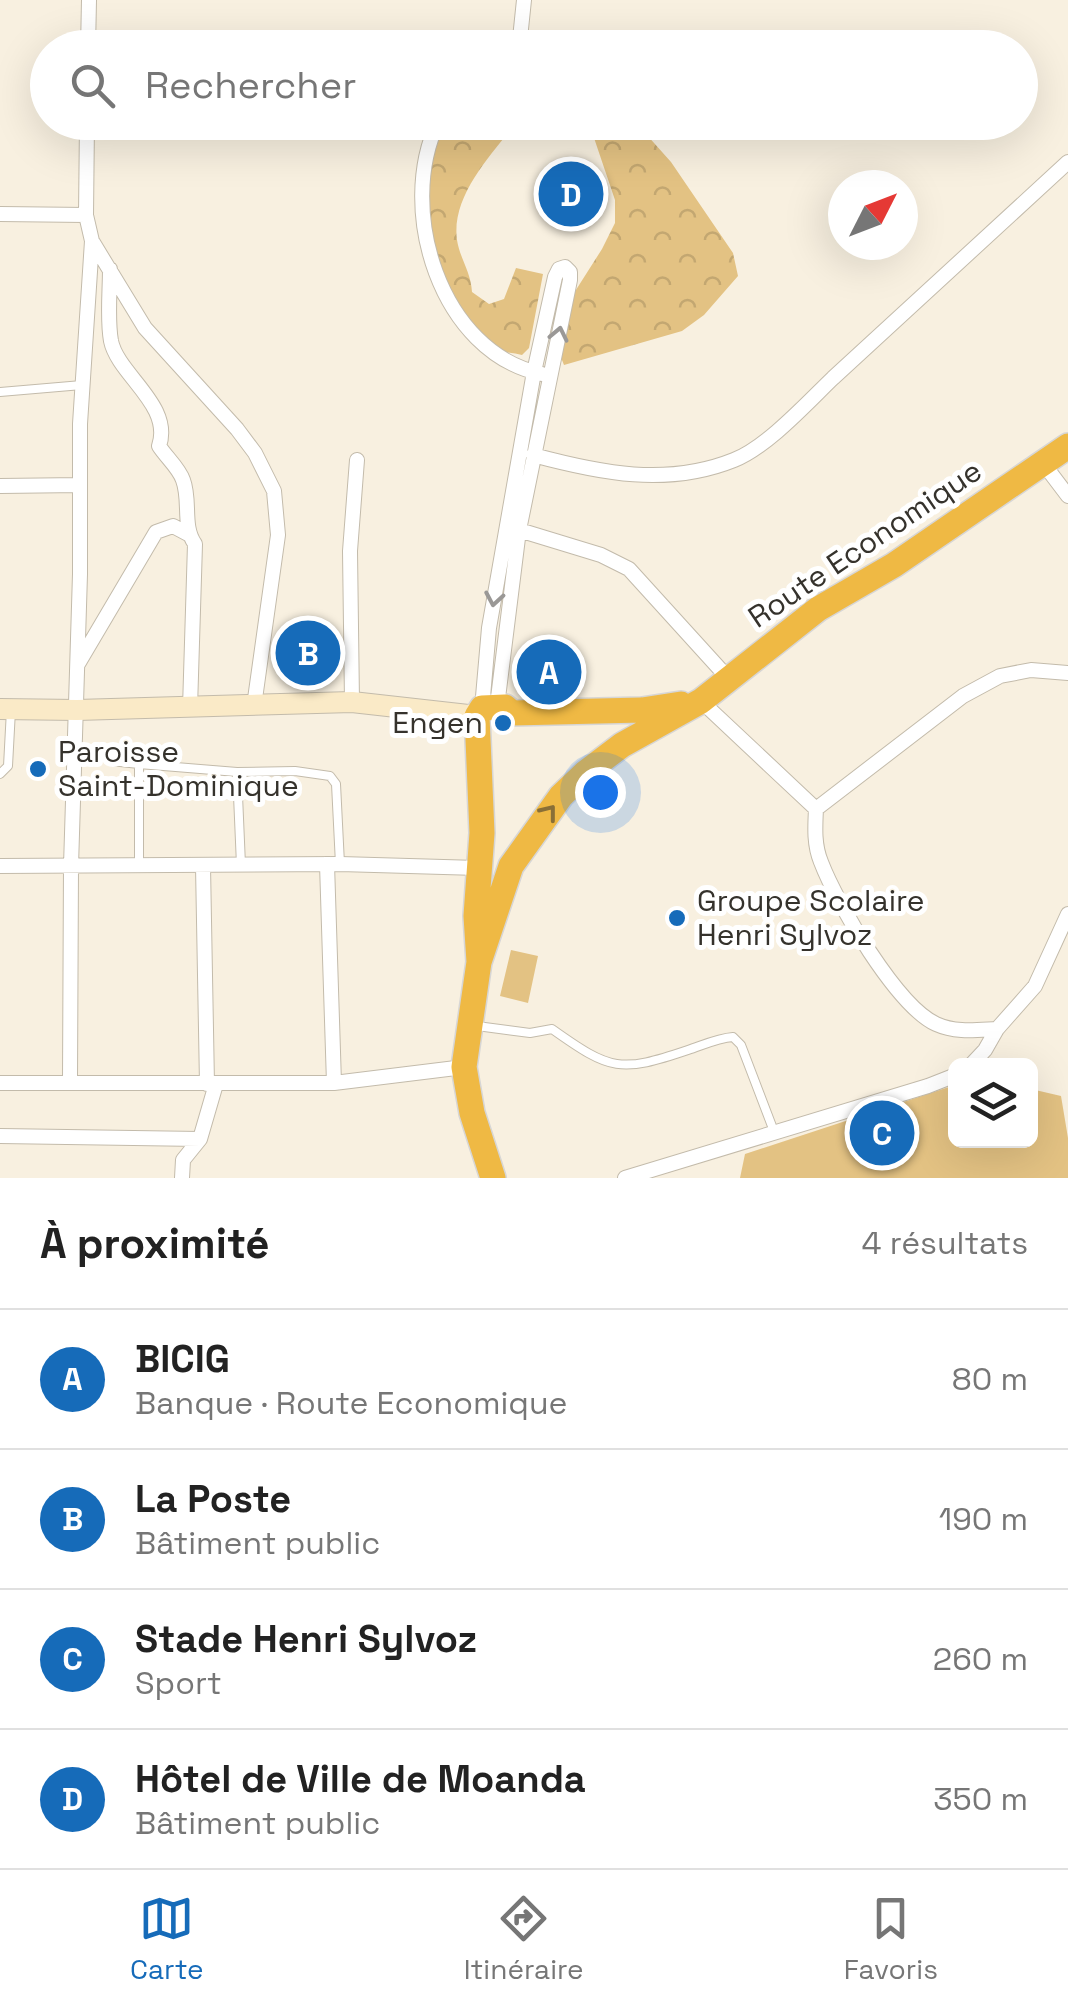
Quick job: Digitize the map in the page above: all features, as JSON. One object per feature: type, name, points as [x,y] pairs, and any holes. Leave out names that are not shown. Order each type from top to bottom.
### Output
[{"type":"highway","name":"Route Economique","points":[[479,962],[505,882],[524,844],[561,796],[622,745],[701,701],[818,609],[894,565],[1068,446]]},
{"type":"highway","points":[[476,743],[496,720],[492,711],[609,712],[701,701]]},
{"type":"highway","name":"Route Economique","points":[[492,711],[476,743],[482,833],[478,868],[479,962],[464,1067],[472,1113],[493,1178]]},
{"type":"highway","points":[[609,712],[617,724],[622,745]]},
{"type":"highway","points":[[482,833],[524,844]]},
{"type":"highway","points":[[478,868],[505,882]]},
{"type":"street","points":[[88,0],[88,30]]},
{"type":"street","points":[[521,30],[524,0]]},
{"type":"street","points":[[70,1082],[82,385],[92,241],[86,215],[87,140]]},
{"type":"street","points":[[429,140],[420,199],[432,262],[454,308],[477,340],[501,360],[551,376]]},
{"type":"street","points":[[533,455],[591,470],[642,476],[675,475],[738,459],[804,405],[1068,162]]},
{"type":"street","points":[[0,214],[86,215]]},
{"type":"street","points":[[92,241],[146,328],[255,453],[274,491],[278,535],[254,706]]},
{"type":"street","points":[[110,267],[112,344],[155,409],[162,438],[159,446],[182,476],[189,507],[188,534]]},
{"type":"street","points":[[565,267],[570,280],[519,530],[492,711],[484,664],[534,372],[558,269],[565,267]]},
{"type":"street","points":[[352,702],[350,551],[356,460]]},
{"type":"street","points":[[1042,463],[1068,496]]},
{"type":"street","points":[[0,486],[80,486]]},
{"type":"street","points":[[78,665],[156,532],[173,526],[188,534],[195,544],[190,708]]},
{"type":"street","points":[[519,530],[601,555],[629,569],[728,678]]},
{"type":"street","points":[[997,1029],[962,1031],[937,1024],[911,1008],[854,926],[821,862],[814,835],[816,809],[964,696],[1000,676],[1031,670],[1068,673]]},
{"type":"street","points":[[701,701],[816,809]]},
{"type":"street","points":[[6,710],[352,702],[492,711]]},
{"type":"street","points":[[0,866],[333,864],[478,868]]},
{"type":"street","points":[[333,864],[334,1084]]},
{"type":"street","points":[[182,1178],[183,1160],[200,1138],[211,1084],[203,866]]},
{"type":"street","points":[[978,1058],[1035,986],[1068,914]]},
{"type":"street","points":[[0,1083],[334,1084],[464,1067]]},
{"type":"street","points":[[625,1178],[948,1078]]},
{"type":"street","points":[[0,1136],[200,1138]]},
{"type":"lane","points":[[0,392],[82,385]]},
{"type":"lane","points":[[0,774],[8,766],[6,710]]},
{"type":"lane","points":[[111,761],[330,776],[336,784],[333,864]]},
{"type":"lane","points":[[139,764],[139,864]]},
{"type":"lane","points":[[236,772],[241,865]]},
{"type":"lane","points":[[472,1025],[530,1034],[552,1029],[578,1048],[621,1067],[644,1065],[733,1037],[742,1044],[775,1134]]},
{"type":"green space","points":[[438,140],[502,140],[466,192],[457,240],[472,292],[489,304],[504,299],[516,268],[543,274],[529,348],[522,355],[499,350],[484,340],[470,325],[447,284],[428,217],[432,160]]},
{"type":"green space","points":[[595,140],[651,140],[671,162],[733,253],[738,276],[704,315],[682,331],[564,365],[560,355],[574,293],[615,223],[615,200]]},
{"type":"green space","points":[[511,950],[538,956],[528,1003],[500,996]]},
{"type":"green space","points":[[948,1087],[948,1148],[1038,1148],[1038,1091],[1061,1096],[1068,1138],[1068,1178],[740,1178],[745,1154]]},
{"type":"place","name":"Hôtel de Ville de Moanda","points":[[571,194]]},
{"type":"place","name":"La Poste","points":[[308,653]]},
{"type":"place","name":"BICIG","points":[[549,672]]},
{"type":"place","name":"Engen","points":[[503,723]]},
{"type":"place","name":"Paroisse Saint-Dominique","points":[[38,769]]},
{"type":"place","name":"Groupe Scolaire Henri Sylvoz","points":[[677,918]]},
{"type":"place","name":"Stade Henri Sylvoz","points":[[882,1133]]}]
